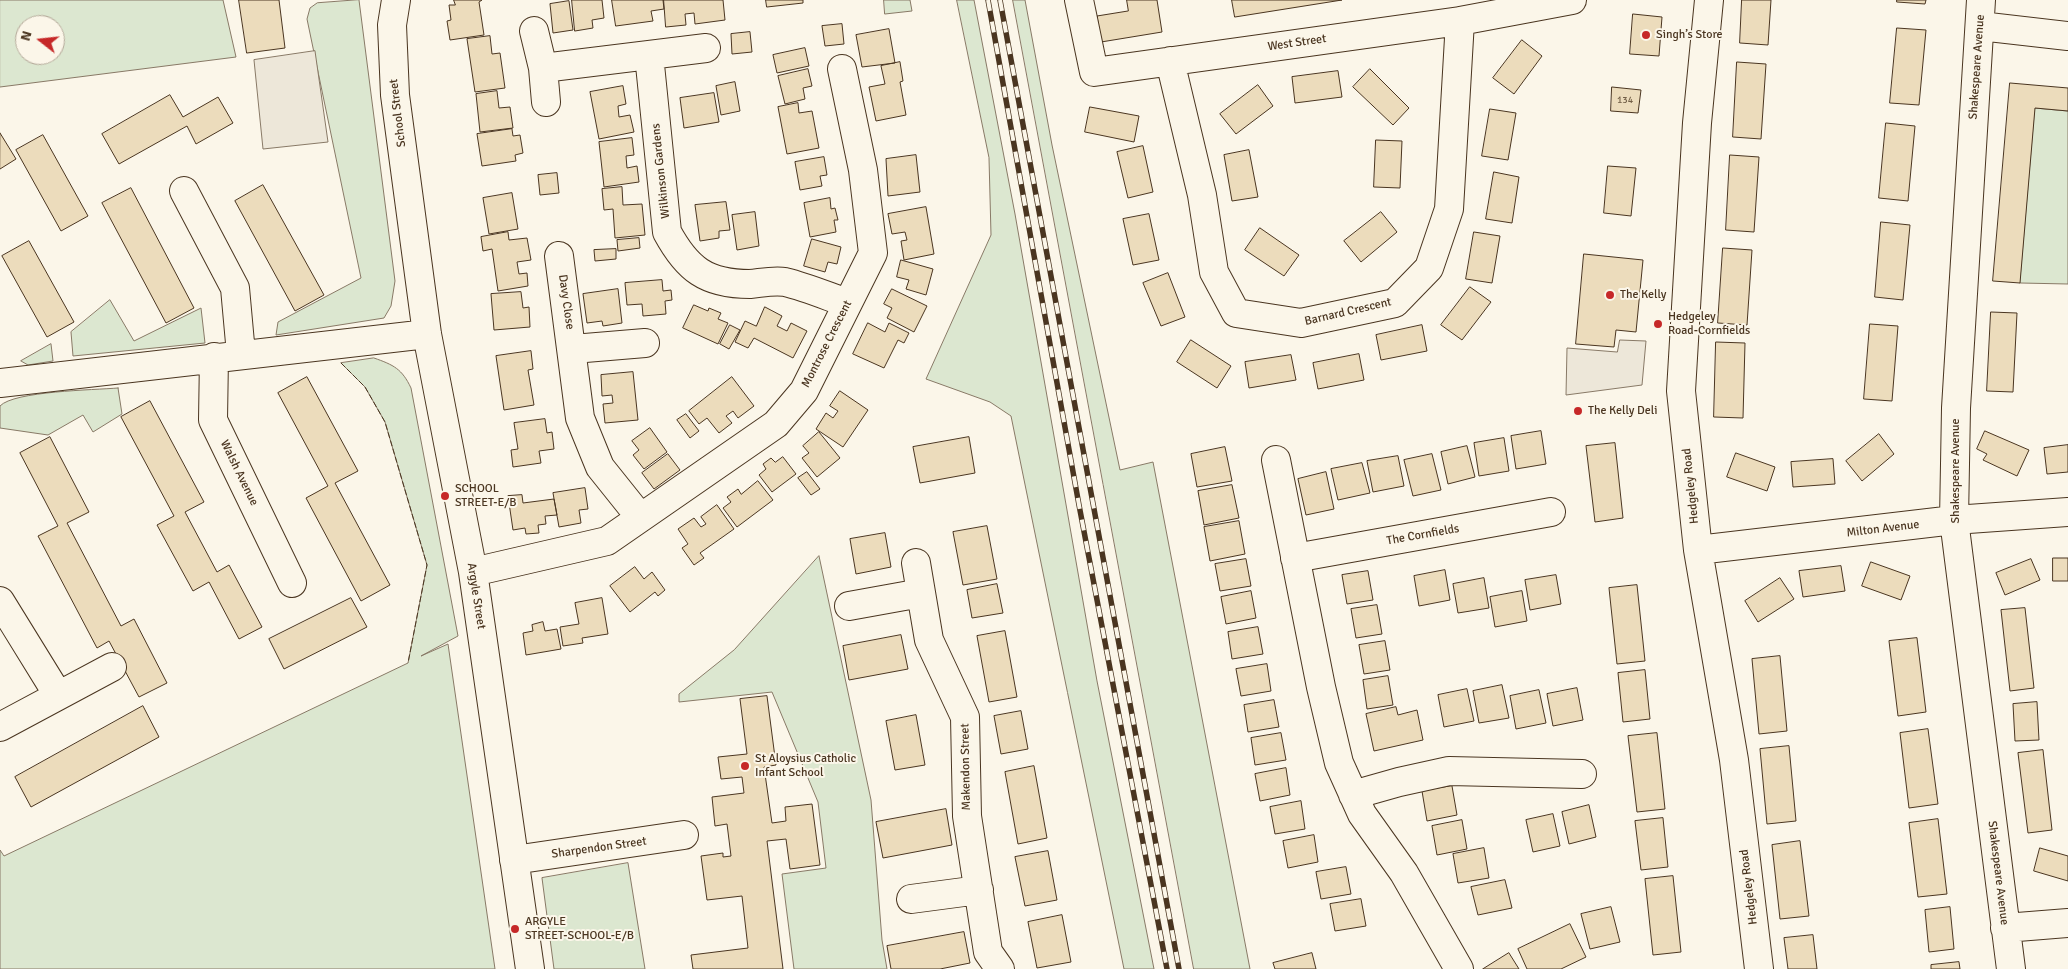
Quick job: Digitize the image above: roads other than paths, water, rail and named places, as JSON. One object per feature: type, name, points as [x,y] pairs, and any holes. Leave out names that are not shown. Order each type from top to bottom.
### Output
[{"type":"street","name":"School Street","points":[[396,0],[392,25],[394,95],[413,225]]},
{"type":"street","name":"West Street","points":[[1079,0],[1094,72],[1460,21],[1572,0]]},
{"type":"street","name":"Hedgeley Road","points":[[1709,0],[1697,123],[1681,391],[1698,550],[1734,760],[1759,969]]},
{"type":"street","points":[[1981,13],[2068,36]]},
{"type":"street","name":"Shakespeare Avenue","points":[[1981,13],[1956,408],[1954,520],[2004,928],[2011,969]]},
{"type":"street","name":"Barnard Crescent","points":[[1170,61],[1202,195],[1214,272],[1236,313],[1300,323],[1395,303],[1429,268],[1449,209],[1460,21]]},
{"type":"street","points":[[534,31],[543,68],[546,102]]},
{"type":"street","points":[[543,68],[706,48]]},
{"type":"street","name":"Wilkinson Gardens","points":[[649,55],[667,232],[679,253],[708,278],[724,282],[748,284],[784,282],[847,303]]},
{"type":"street","name":"Montrose Crescent","points":[[473,572],[607,540],[776,424],[804,391],[873,253],[863,170],[842,69]]},
{"type":"street","points":[[184,191],[235,288],[241,354]]},
{"type":"street","name":"Argyle Street","points":[[413,225],[427,334],[473,572],[530,969]]},
{"type":"street","name":"Davy Close","points":[[559,256],[580,418],[600,467],[640,517]]},
{"type":"street","points":[[0,382],[427,334]]},
{"type":"street","points":[[572,349],[645,343]]},
{"type":"street","name":"Walsh Avenue","points":[[214,357],[213,420],[292,582]]},
{"type":"street","points":[[1276,460],[1321,688],[1340,763],[1362,814],[1404,874],[1459,969]]},
{"type":"street","name":"The Cornfields","points":[[1295,558],[1551,512]]},
{"type":"street","name":"Milton Avenue","points":[[1698,550],[1954,520],[2068,512]]},
{"type":"street","name":"Makendon Street","points":[[916,562],[929,640],[965,717],[967,816],[988,952],[1000,969]]},
{"type":"street","points":[[849,606],[921,593]]},
{"type":"street","points":[[0,601],[58,696]]},
{"type":"street","points":[[0,727],[112,667]]},
{"type":"street","points":[[1353,795],[1449,771],[1582,774]]},
{"type":"street","name":"Sharpendon Street","points":[[514,860],[684,835]]},
{"type":"street","points":[[912,900],[978,890]]},
{"type":"street","points":[[2004,928],[2068,923]]},
{"type":"railway","points":[[988,0],[1079,505],[1167,969]]},
{"type":"railway","points":[[1000,0],[1179,969]]},
{"type":"place","name":"Singh’s Store","points":[[1646,35]]},
{"type":"place","name":"The Kelly","points":[[1610,295]]},
{"type":"place","name":"Hedgeley Road-Cornfields","points":[[1658,324]]},
{"type":"place","name":"The Kelly Deli","points":[[1578,411]]},
{"type":"place","name":"SCHOOL STREET-E/B","points":[[445,496]]},
{"type":"place","name":"St Aloysius Catholic Infant School","points":[[745,766]]},
{"type":"place","name":"ARGYLE STREET-SCHOOL-E/B","points":[[515,929]]}]
